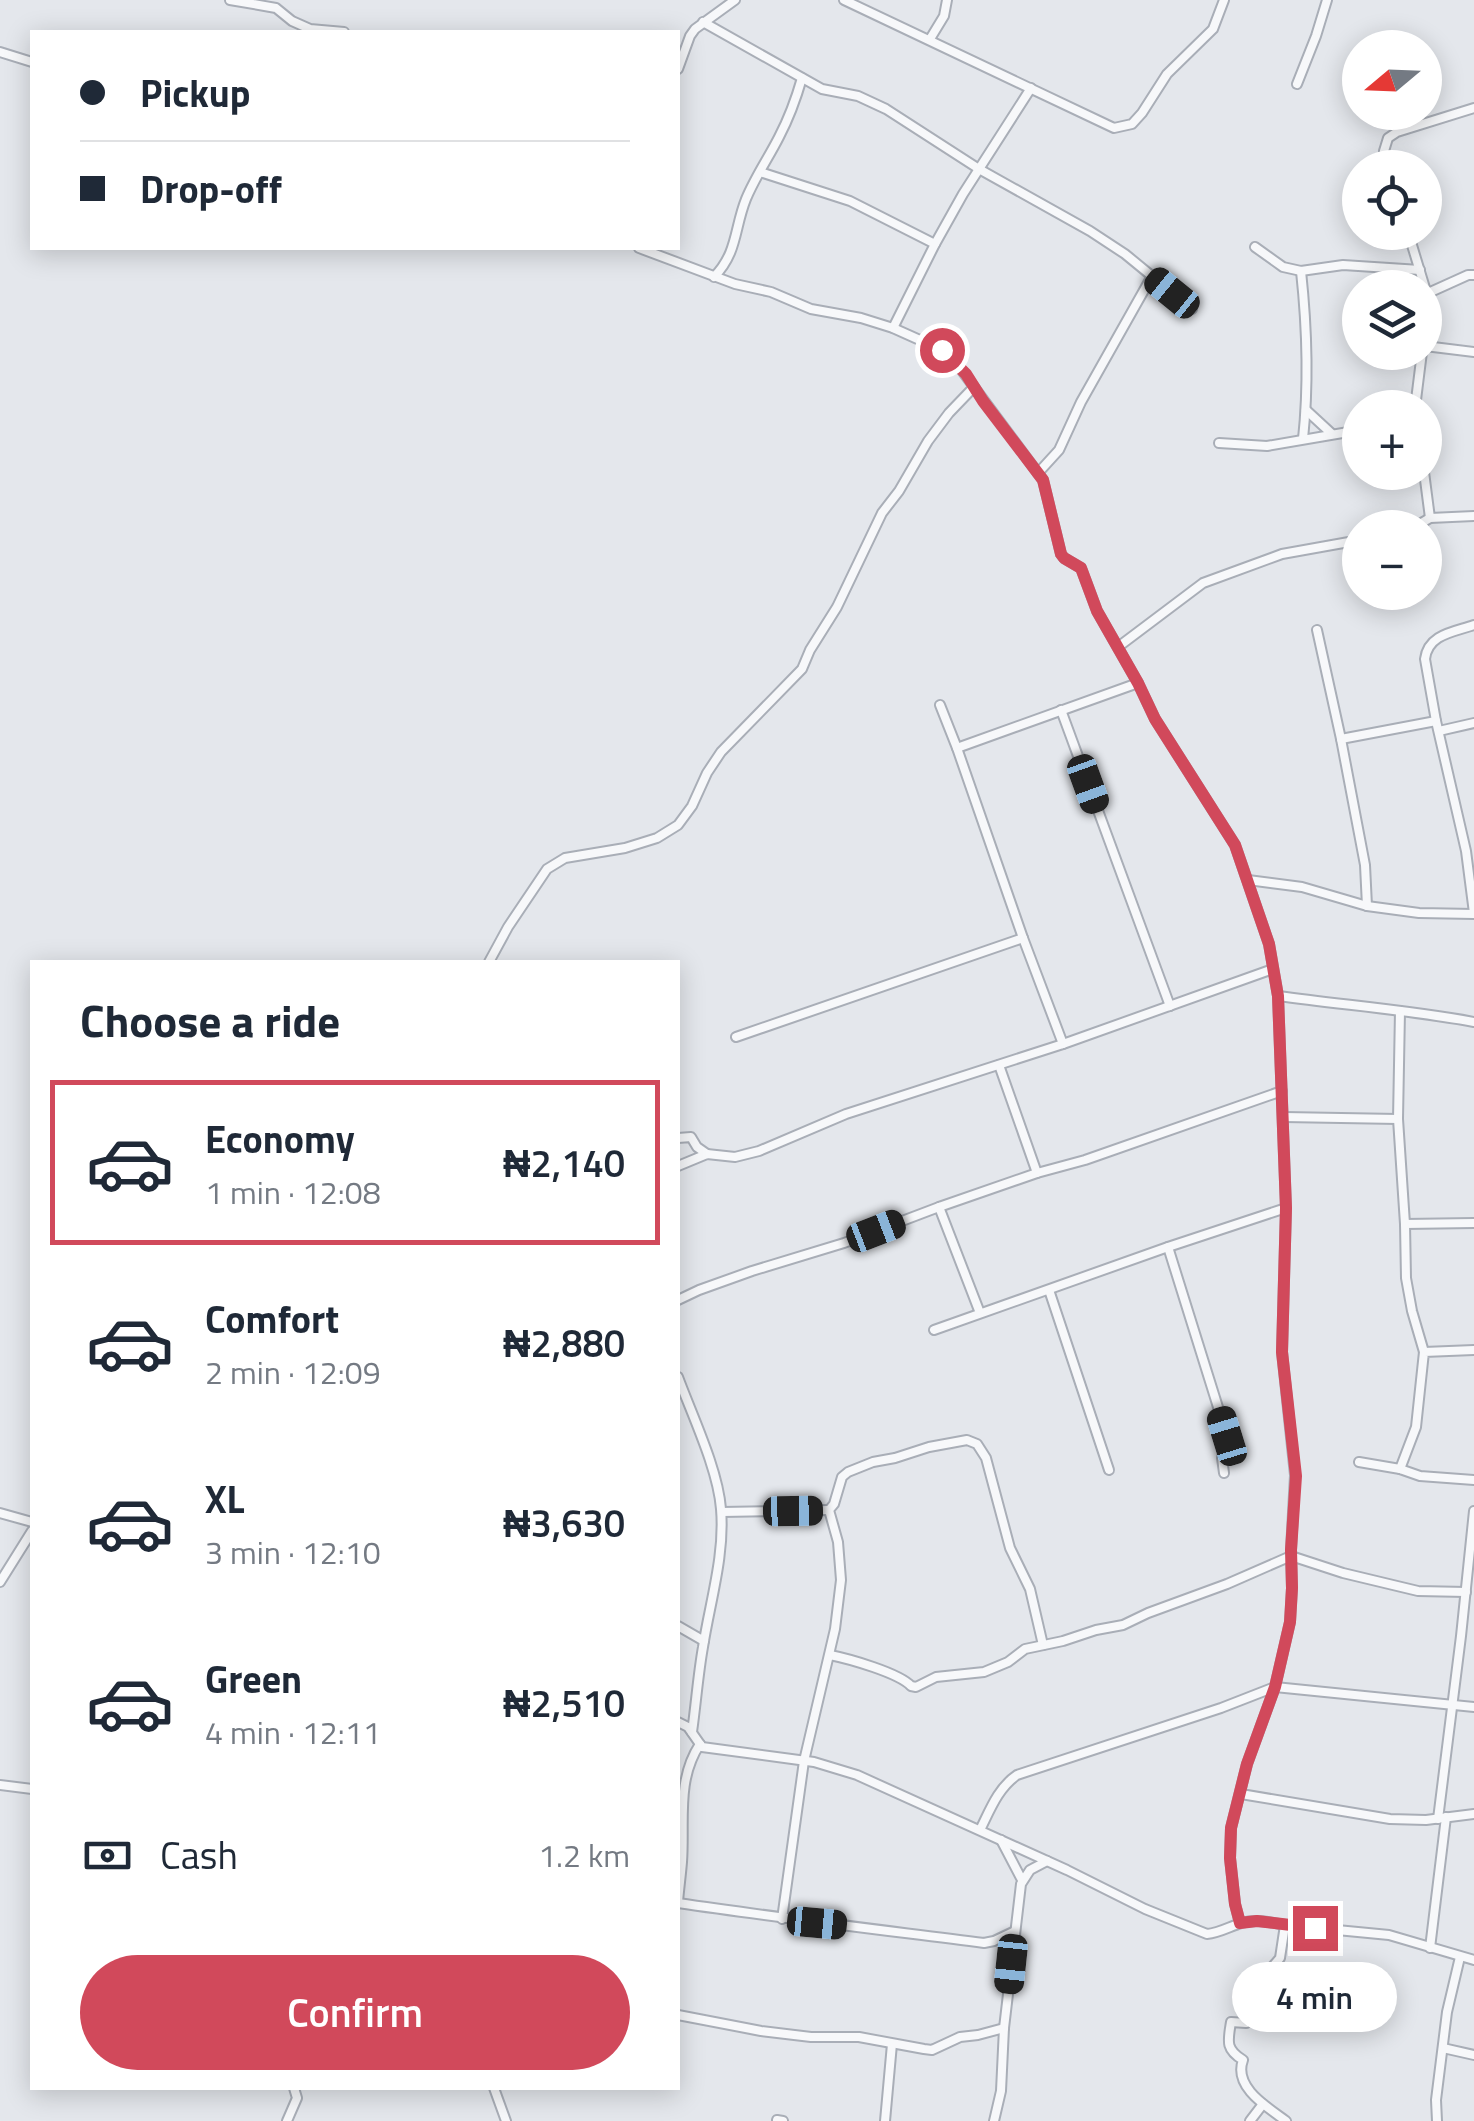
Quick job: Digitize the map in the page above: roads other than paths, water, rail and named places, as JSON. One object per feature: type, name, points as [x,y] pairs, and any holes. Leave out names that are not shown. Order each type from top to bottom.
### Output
[{"type":"street","points":[[230,0],[277,4],[292,21],[321,30]]},
{"type":"street","points":[[680,64],[690,36],[735,0]]},
{"type":"street","points":[[930,39],[944,16],[947,0]]},
{"type":"street","points":[[849,1],[1114,128],[1132,124],[1142,114],[1166,74],[1213,29],[1224,0]]},
{"type":"street","points":[[1297,84],[1327,0]]},
{"type":"street","points":[[703,22],[822,89],[858,96],[886,110],[1090,231],[1192,309]]},
{"type":"street","points":[[0,52],[30,61]]},
{"type":"street","points":[[714,277],[732,252],[745,202],[788,120],[802,78]]},
{"type":"street","points":[[892,328],[935,244],[1031,88]]},
{"type":"street","points":[[1384,150],[1388,138],[1397,132],[1470,109],[1474,121]]},
{"type":"street","points":[[760,172],[850,201],[935,244]]},
{"type":"street","points":[[1255,247],[1283,267],[1300,271],[1342,265],[1420,270],[1414,250]]},
{"type":"street","points":[[644,250],[812,309],[892,328],[942,350],[954,360],[1038,473],[1048,493],[1061,554],[1081,568],[1097,611],[1155,719],[1235,845],[1248,880],[1269,944],[1278,996],[1286,1208],[1282,1352],[1296,1476],[1290,1622],[1275,1687],[1247,1764],[1231,1828],[1230,1858],[1240,1923]]},
{"type":"street","points":[[1300,271],[1306,322],[1303,440]]},
{"type":"street","points":[[1442,284],[1474,275]]},
{"type":"street","points":[[1038,473],[1058,450],[1152,276]]},
{"type":"street","points":[[1442,351],[1474,352]]},
{"type":"street","points":[[491,960],[508,926],[548,868],[576,855],[648,842],[678,824],[721,752],[802,669],[837,607],[882,512],[928,441],[974,387]]},
{"type":"street","points":[[1306,410],[1332,435]]},
{"type":"street","points":[[1219,443],[1266,446],[1342,433]]},
{"type":"street","points":[[1442,517],[1474,516]]},
{"type":"street","points":[[1118,647],[1203,584],[1282,554],[1342,543]]},
{"type":"street","points":[[1248,880],[1302,887],[1367,906],[1418,913],[1474,913],[1466,851],[1425,666],[1426,650],[1432,641],[1474,625]]},
{"type":"street","points":[[1318,630],[1364,866],[1367,906]]},
{"type":"street","points":[[958,748],[1138,683]]},
{"type":"street","points":[[940,705],[1064,1044]]},
{"type":"street","points":[[1062,710],[1170,1006]]},
{"type":"street","points":[[1341,740],[1436,721]]},
{"type":"street","points":[[1438,732],[1474,723]]},
{"type":"street","points":[[736,1038],[1023,938]]},
{"type":"street","points":[[680,1165],[707,1154],[735,1157],[759,1151],[846,1114],[1064,1044],[1273,969]]},
{"type":"street","points":[[1278,996],[1474,1022]]},
{"type":"street","points":[[1400,1010],[1398,1118],[1406,1278],[1424,1352],[1416,1426],[1400,1469]]},
{"type":"street","points":[[999,1065],[1037,1174]]},
{"type":"street","points":[[680,1299],[1282,1090]]},
{"type":"street","points":[[1284,1117],[1398,1118]]},
{"type":"street","points":[[680,1138],[691,1138],[707,1154]]},
{"type":"street","points":[[939,1207],[980,1313]]},
{"type":"street","points":[[934,1330],[1286,1208]]},
{"type":"street","points":[[1405,1224],[1474,1223]]},
{"type":"street","points":[[1168,1247],[1227,1436],[1222,1458],[1224,1473]]},
{"type":"street","points":[[1049,1290],[1109,1470]]},
{"type":"street","points":[[1424,1352],[1474,1350]]},
{"type":"street","points":[[680,1383],[714,1476],[722,1512],[692,1732]]},
{"type":"street","points":[[722,1512],[829,1510],[842,1477],[848,1472],[929,1448],[967,1440],[977,1444],[986,1458],[1010,1548],[1030,1589],[1043,1644]]},
{"type":"street","points":[[1359,1462],[1420,1476],[1474,1480]]},
{"type":"street","points":[[782,1918],[804,1760],[830,1654],[841,1580],[838,1542],[829,1510]]},
{"type":"street","points":[[1430,1948],[1474,1510]]},
{"type":"street","points":[[0,1513],[30,1521]]},
{"type":"street","points":[[0,1582],[30,1534]]},
{"type":"street","points":[[830,1654],[916,1686],[936,1677],[990,1670],[1025,1649],[1123,1626],[1148,1612],[1291,1556],[1418,1591],[1466,1592]]},
{"type":"street","points":[[680,1627],[704,1642]]},
{"type":"street","points":[[1461,1636],[1474,1638]]},
{"type":"street","points":[[980,1830],[999,1793],[1017,1775],[1275,1687],[1474,1707]]},
{"type":"street","points":[[680,1723],[688,1727],[700,1744],[713,1749],[804,1760],[858,1775],[1207,1934],[1257,1921],[1389,1935],[1474,1960]]},
{"type":"street","points":[[680,1882],[685,1780],[700,1744]]},
{"type":"street","points":[[0,1786],[30,1789]]},
{"type":"street","points":[[1241,1794],[1390,1820],[1474,1814]]},
{"type":"street","points":[[1001,1840],[1022,1880]]},
{"type":"street","points":[[994,2121],[1001,2091],[1004,2028],[1022,1880],[1030,1870],[1048,1861]]},
{"type":"street","points":[[680,1903],[984,1943],[1015,1931]]},
{"type":"street","points":[[1285,1926],[1280,1958],[1262,1980],[1246,2023],[1231,2022],[1228,2042],[1232,2054],[1242,2060],[1242,2080],[1263,2104],[1286,2121]]},
{"type":"street","points":[[1437,2121],[1436,2100],[1448,2012],[1460,1956]]},
{"type":"street","points":[[680,2015],[760,2031],[859,2038],[932,2050],[960,2037],[1004,2028]]},
{"type":"street","points":[[885,2121],[892,2044]]},
{"type":"street","points":[[1443,2048],[1474,2055]]},
{"type":"street","points":[[290,2120],[297,2098],[295,2090]]},
{"type":"street","points":[[495,2090],[506,2121]]},
{"type":"street","points":[[1250,2121],[1263,2104]]}]
